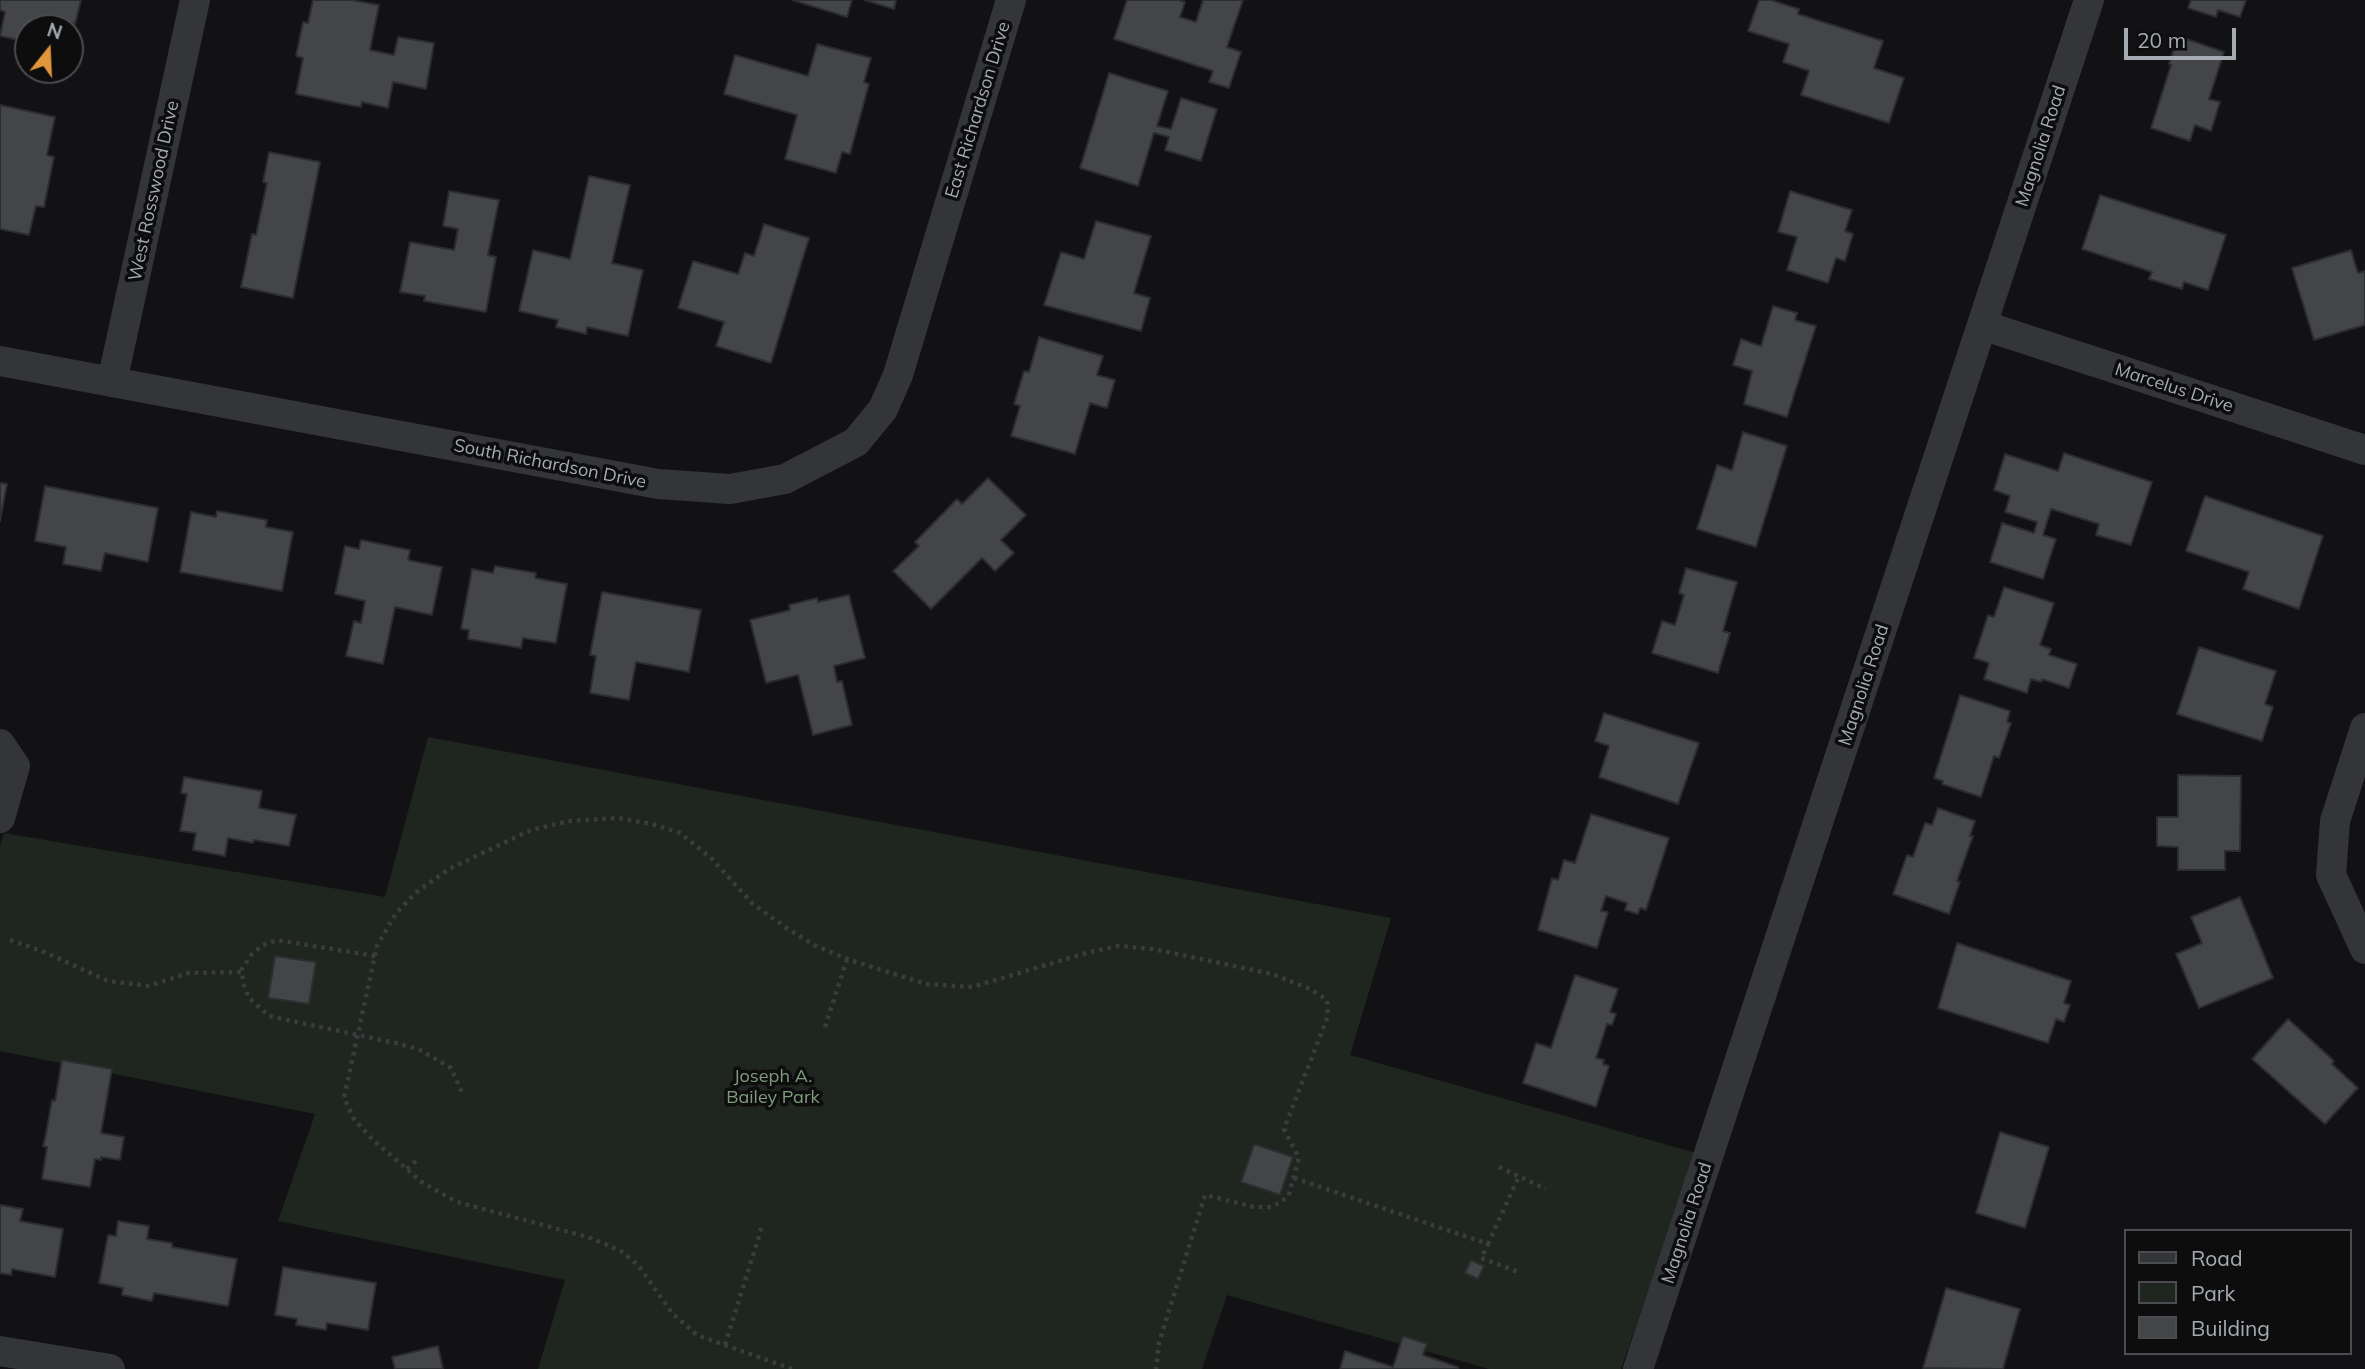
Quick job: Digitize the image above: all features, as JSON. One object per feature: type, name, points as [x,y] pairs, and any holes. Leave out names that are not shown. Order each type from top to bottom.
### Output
[{"type":"street","name":"West Rosswood Drive","points":[[112,382],[195,0]]},
{"type":"street","name":"East Richardson Drive","points":[[944,220],[1012,0]]},
{"type":"street","name":"Magnolia Road","points":[[1639,1369],[2089,0]]},
{"type":"street","name":"South Richardson Drive","points":[[0,360],[658,484],[730,489],[785,479],[856,442],[883,409],[898,375],[944,220]]},
{"type":"street","name":"Marcelus Drive","points":[[1982,325],[2365,450]]},
{"type":"street","points":[[2365,728],[2335,821],[2331,876],[2365,949]]},
{"type":"street","points":[[0,744],[15,766],[0,818]]},
{"type":"street","points":[[0,1351],[110,1369]]},
{"type":"path","points":[[792,1369],[697,1335],[672,1313],[638,1265],[621,1251],[588,1237],[457,1202],[423,1182],[373,1140],[354,1119],[344,1098],[377,946],[397,913],[418,891],[449,869],[531,830],[570,821],[618,818],[652,824],[680,833],[711,858],[762,910],[814,945],[847,959],[926,984],[972,986],[1119,946],[1153,949],[1272,974],[1310,989],[1327,1000],[1328,1016],[1284,1129],[1299,1158],[1288,1196],[1272,1207],[1254,1207],[1205,1195],[1159,1343],[1156,1369]]},
{"type":"path","points":[[10,940],[42,951],[108,982],[149,986],[188,973],[242,972]]},
{"type":"path","points":[[375,956],[277,940],[263,945],[252,954],[242,969],[243,984],[248,998],[269,1016],[400,1044],[437,1059],[451,1068],[461,1093]]},
{"type":"path","points":[[825,1027],[847,959]]},
{"type":"path","points":[[407,1169],[417,1160]]},
{"type":"path","points":[[1499,1167],[1546,1189]]},
{"type":"path","points":[[1518,1272],[1481,1258],[1519,1176]]},
{"type":"path","points":[[1294,1178],[1488,1244]]},
{"type":"path","points":[[725,1345],[763,1223]]},
{"type":"green space","name":"Joseph A. Bailey Park","points":[[428,737],[1391,918],[1350,1055],[1696,1153],[1621,1369],[1489,1369],[1227,1295],[1202,1369],[538,1369],[565,1280],[278,1221],[315,1114],[0,1051],[0,847],[4,833],[385,897]]},
{"type":"building","points":[[0,0],[81,0],[78,14],[14,14],[14,39],[0,36],[5,12],[0,10]]},
{"type":"building","points":[[313,0],[351,0],[379,5],[370,50],[394,55],[398,37],[434,43],[426,89],[393,82],[388,108],[362,102],[361,107],[354,106],[296,94],[303,58],[296,56],[303,22],[308,23]]},
{"type":"building","points":[[792,0],[852,0],[847,17]]},
{"type":"building","points":[[864,0],[896,0],[894,9]]},
{"type":"building","points":[[1127,0],[1179,0],[1185,2],[1180,17],[1196,22],[1203,0],[1243,0],[1227,47],[1241,52],[1229,88],[1209,82],[1213,71],[1114,39]]},
{"type":"building","points":[[1759,0],[1771,0],[1799,9],[1798,14],[1883,41],[1874,68],[1904,78],[1889,123],[1801,95],[1809,71],[1783,62],[1789,44],[1748,31]]},
{"type":"building","points":[[2191,0],[2246,0],[2240,17],[2218,10],[2216,17],[2188,8]]},
{"type":"building","points":[[2178,36],[2224,52],[2209,99],[2220,102],[2211,131],[2195,125],[2190,141],[2151,128]]},
{"type":"building","points":[[817,44],[871,58],[864,82],[869,84],[850,154],[842,152],[836,173],[785,159],[797,115],[724,94],[735,55],[808,76]]},
{"type":"building","points":[[1109,73],[1168,91],[1157,126],[1171,129],[1181,98],[1217,109],[1201,161],[1165,150],[1169,137],[1154,133],[1138,186],[1080,168]]},
{"type":"building","points":[[0,105],[55,117],[47,155],[54,157],[44,207],[36,206],[29,235],[0,229]]},
{"type":"building","points":[[269,152],[320,162],[293,298],[241,287],[252,234],[256,235],[267,183],[263,182]]},
{"type":"building","points":[[589,176],[630,185],[612,263],[643,270],[628,336],[587,327],[586,334],[556,327],[558,320],[519,311],[533,250],[570,259]]},
{"type":"building","points":[[449,191],[499,200],[488,255],[496,257],[486,312],[424,301],[425,296],[400,292],[410,242],[454,250],[458,229],[443,226]]},
{"type":"building","points":[[1790,191],[1852,210],[1845,231],[1853,234],[1845,261],[1836,258],[1828,283],[1787,270],[1797,237],[1778,232]]},
{"type":"building","points":[[2100,195],[2226,235],[2208,290],[2184,282],[2182,289],[2149,279],[2152,272],[2082,249]]},
{"type":"building","points":[[1096,221],[1151,236],[1134,293],[1150,298],[1141,331],[1044,305],[1061,252],[1084,259]]},
{"type":"building","points":[[764,224],[809,238],[771,363],[716,346],[724,322],[678,308],[693,261],[738,274],[745,253],[754,256]]},
{"type":"building","points":[[2351,250],[2358,273],[2365,271],[2365,325],[2314,340],[2292,268]]},
{"type":"building","points":[[1773,306],[1797,313],[1795,320],[1816,326],[1787,417],[1744,404],[1752,371],[1733,365],[1741,339],[1761,346]]},
{"type":"building","points":[[1039,337],[1103,356],[1097,375],[1115,380],[1107,408],[1090,403],[1075,454],[1011,436],[1020,406],[1014,404],[1024,371],[1029,372]]},
{"type":"building","points":[[1743,432],[1787,446],[1756,547],[1697,529],[1717,465],[1732,470]]},
{"type":"building","points":[[2064,453],[2152,482],[2131,545],[2096,535],[2099,524],[2051,509],[2043,535],[2056,539],[2043,579],[1990,562],[2002,523],[2034,533],[2037,522],[2005,512],[2010,496],[1994,490],[2005,454],[2058,471]]},
{"type":"building","points":[[988,478],[1026,515],[1001,540],[1014,553],[995,571],[982,558],[931,609],[893,571],[919,546],[915,542],[957,499],[962,504]]},
{"type":"building","points":[[0,483],[7,484],[0,521]]},
{"type":"building","points":[[45,486],[158,508],[148,562],[105,553],[101,571],[63,564],[66,547],[35,541]]},
{"type":"building","points":[[2205,496],[2323,536],[2299,609],[2243,589],[2249,572],[2186,551]]},
{"type":"building","points":[[217,511],[267,520],[266,527],[293,532],[282,591],[180,572],[191,512],[216,517]]},
{"type":"building","points":[[361,540],[410,550],[408,560],[442,567],[432,615],[395,607],[383,664],[346,656],[354,621],[361,623],[365,601],[335,594],[345,546],[359,549]]},
{"type":"building","points":[[495,566],[536,573],[535,578],[567,584],[556,643],[523,638],[521,648],[468,639],[469,630],[461,629],[472,569],[493,573]]},
{"type":"building","points":[[1686,568],[1737,582],[1723,631],[1730,633],[1718,673],[1652,653],[1662,621],[1675,625],[1684,595],[1679,593]]},
{"type":"building","points":[[2004,587],[2054,603],[2040,645],[2051,649],[2049,655],[2077,664],[2069,688],[2042,679],[2041,682],[2031,679],[2027,693],[1984,679],[1989,663],[1974,658],[1988,615],[1994,617]]},
{"type":"building","points":[[602,592],[701,610],[689,672],[636,662],[629,700],[590,693],[596,656],[590,655]]},
{"type":"building","points":[[849,595],[865,658],[834,666],[837,682],[842,681],[852,725],[813,735],[798,675],[766,683],[750,620],[790,610],[789,605],[817,598],[818,602]]},
{"type":"building","points":[[2199,647],[2276,671],[2265,704],[2273,707],[2262,741],[2177,714]]},
{"type":"building","points":[[1960,695],[2010,711],[2007,722],[2011,723],[1999,758],[1994,756],[1981,797],[1942,784],[1943,781],[1934,778]]},
{"type":"building","points":[[1604,713],[1699,743],[1678,804],[1599,777],[1609,746],[1595,741]]},
{"type":"building","points":[[2178,775],[2241,776],[2240,851],[2225,851],[2225,870],[2178,870],[2178,847],[2157,846],[2157,817],[2178,817]]},
{"type":"building","points":[[184,777],[262,791],[259,808],[296,815],[289,846],[228,838],[225,856],[193,850],[196,833],[180,831],[187,794],[181,793]]},
{"type":"building","points":[[1938,808],[1975,821],[1970,836],[1973,836],[1949,914],[1893,894],[1907,855],[1913,857],[1925,823],[1932,825]]},
{"type":"building","points":[[1591,814],[1669,838],[1646,910],[1640,908],[1638,914],[1625,910],[1627,903],[1606,896],[1601,911],[1608,912],[1597,948],[1538,930],[1552,878],[1558,880],[1564,860],[1575,863]]},
{"type":"building","points":[[2240,897],[2273,978],[2199,1008],[2176,954],[2202,943],[2191,917]]},
{"type":"building","points":[[1957,943],[2071,981],[2064,1003],[2070,1005],[2064,1022],[2056,1019],[2048,1043],[1938,1008]]},
{"type":"building","points":[[275,956],[316,962],[309,1004],[268,998]]},
{"type":"building","points":[[1575,975],[1618,989],[1610,1012],[1616,1014],[1612,1025],[1607,1024],[1596,1058],[1604,1060],[1603,1064],[1609,1066],[1596,1107],[1523,1083],[1536,1043],[1551,1048]]},
{"type":"building","points":[[2288,1019],[2334,1061],[2332,1064],[2358,1088],[2325,1124],[2252,1059]]},
{"type":"building","points":[[62,1060],[112,1069],[101,1133],[124,1137],[120,1160],[101,1157],[101,1160],[95,1159],[90,1187],[42,1179],[47,1147],[43,1146]]},
{"type":"building","points":[[2000,1132],[2049,1147],[2025,1228],[1976,1213]]},
{"type":"building","points":[[1254,1144],[1293,1157],[1280,1195],[1241,1182]]},
{"type":"building","points":[[0,1205],[23,1209],[20,1221],[63,1229],[55,1277],[12,1269],[11,1275],[0,1273]]},
{"type":"building","points":[[118,1221],[149,1226],[147,1239],[172,1243],[172,1247],[237,1259],[228,1306],[154,1293],[152,1301],[122,1295],[123,1288],[99,1283],[108,1235],[116,1236]]},
{"type":"building","points":[[1471,1260],[1484,1266],[1478,1279],[1465,1273]]},
{"type":"building","points":[[283,1267],[376,1283],[368,1330],[327,1323],[326,1330],[296,1325],[297,1319],[275,1315]]},
{"type":"building","points":[[1946,1288],[2020,1309],[2003,1369],[1923,1368]]},
{"type":"building","points":[[1403,1336],[1427,1344],[1423,1355],[1458,1369],[1340,1369],[1345,1351],[1393,1367]]},
{"type":"building","points":[[438,1346],[443,1369],[395,1369],[392,1357]]}]
